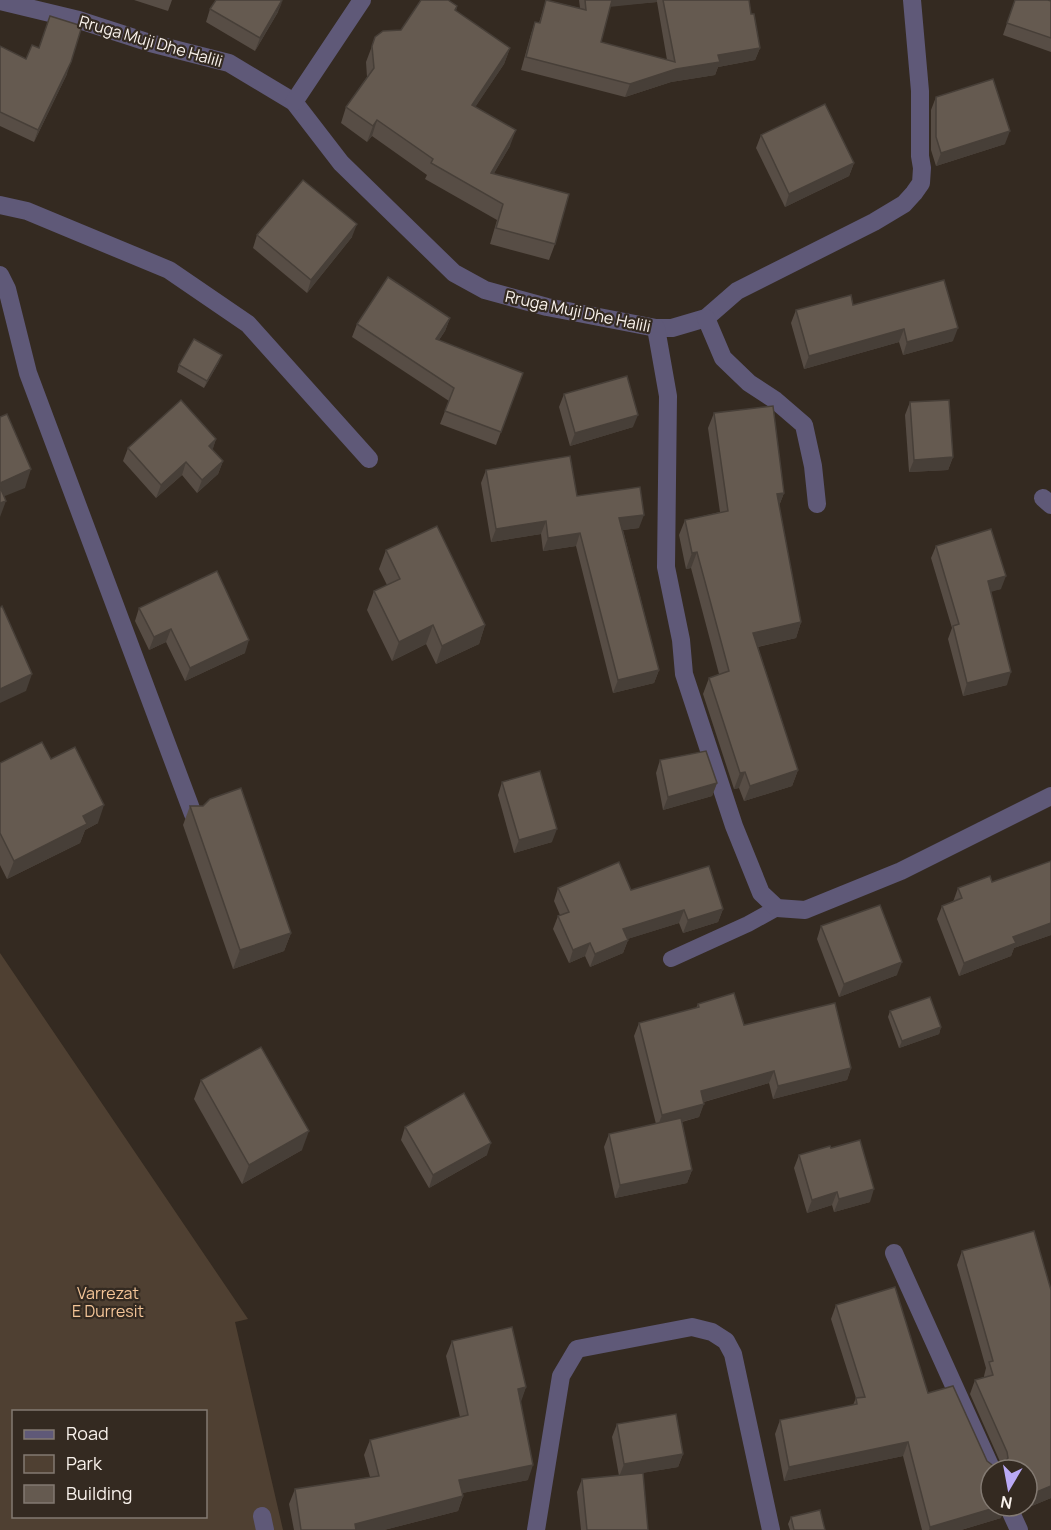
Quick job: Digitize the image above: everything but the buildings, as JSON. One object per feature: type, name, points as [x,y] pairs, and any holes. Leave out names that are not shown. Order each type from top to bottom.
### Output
[{"type":"street","points":[[294,102],[362,0]]},
{"type":"street","name":"Rruga Muji Dhe Halili","points":[[0,1],[79,20],[150,43],[229,63],[294,102],[341,163],[454,273],[484,290],[547,307],[656,328],[672,328],[705,318],[737,291],[825,248],[904,204],[921,183],[920,91],[912,0]]},
{"type":"street","points":[[0,205],[27,211],[169,270],[240,318],[248,324],[369,459]]},
{"type":"street","points":[[0,275],[6,289],[32,384],[193,814]]},
{"type":"street","points":[[705,318],[723,358],[749,383],[775,400],[804,425],[813,466],[817,504]]},
{"type":"street","points":[[656,328],[668,396],[666,567],[681,640],[684,674],[734,826],[761,893],[777,908],[805,910],[901,871],[1051,796]]},
{"type":"street","points":[[894,1252],[987,1458]]},
{"type":"street","points":[[536,1530],[561,1376],[577,1348],[692,1327],[712,1332],[726,1341],[733,1354],[771,1530]]},
{"type":"lane","points":[[671,959],[748,924],[777,908]]},
{"type":"green space","name":"Varrezat E Durresit","points":[[0,953],[248,1319],[235,1322],[283,1530],[0,1530]]}]
